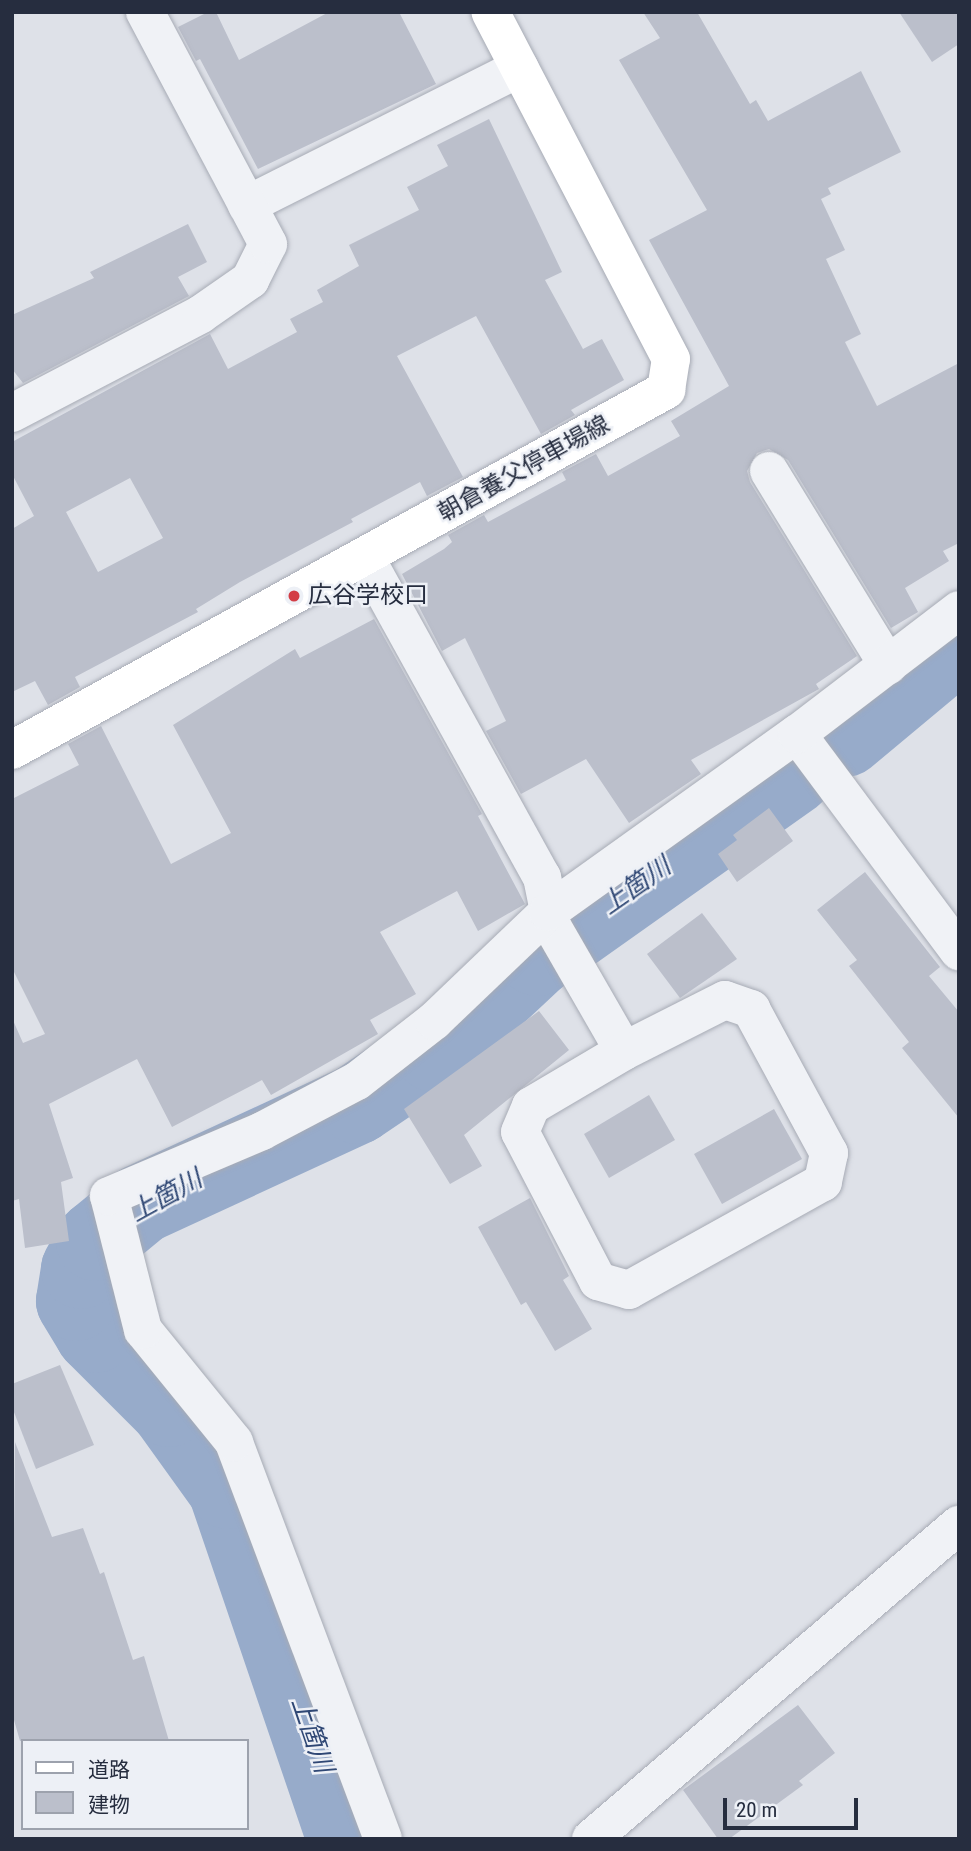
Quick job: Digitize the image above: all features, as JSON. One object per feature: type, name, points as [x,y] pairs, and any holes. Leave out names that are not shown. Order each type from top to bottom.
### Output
[{"type":"main road","name":"朝倉養父停車場線","points":[[12,750],[666,390],[671,359],[490,12]]},
{"type":"street","points":[[12,412],[201,314],[250,280],[268,244],[145,12]]},
{"type":"street","points":[[247,205],[519,68]]},
{"type":"street","points":[[769,471],[888,665]]},
{"type":"street","points":[[365,557],[542,877],[555,928],[624,1051]]},
{"type":"street","points":[[383,1839],[234,1442],[143,1330],[109,1196],[262,1131],[357,1082],[797,734],[959,610]]},
{"type":"street","points":[[797,734],[959,951]]},
{"type":"street","points":[[725,1000],[751,1009],[829,1153],[822,1182],[629,1290],[598,1281],[520,1132],[531,1105],[624,1051],[725,1000]]},
{"type":"street","points":[[595,1838],[959,1525]]},
{"type":"building","points":[[208,12],[216,12],[239,60],[329,12],[399,12],[436,84],[258,169],[200,59],[196,61],[178,27]]},
{"type":"building","points":[[643,12],[697,12],[750,104],[756,100],[768,121],[861,71],[901,152],[828,188],[831,194],[821,199],[845,250],[826,259],[861,334],[845,342],[877,406],[959,363],[959,543],[943,551],[949,561],[905,588],[918,612],[891,628],[788,460],[769,449],[757,453],[747,471],[750,482],[857,656],[816,684],[819,689],[691,760],[701,774],[629,823],[586,759],[521,794],[486,731],[506,721],[465,638],[442,651],[402,574],[444,549],[452,542],[448,535],[484,515],[488,522],[566,480],[562,472],[596,454],[608,476],[680,436],[671,421],[729,386],[649,240],[707,210],[619,60],[660,38]]},
{"type":"building","points":[[899,12],[959,12],[959,44],[932,62]]},
{"type":"building","points":[[489,119],[562,272],[545,280],[583,349],[602,339],[624,380],[571,410],[575,415],[541,434],[476,316],[397,356],[463,477],[427,496],[420,482],[351,519],[353,522],[240,582],[196,609],[198,612],[75,677],[80,687],[48,705],[35,681],[12,692],[12,529],[34,516],[12,474],[12,442],[210,334],[228,369],[297,332],[290,319],[323,302],[317,290],[359,266],[349,245],[419,210],[407,187],[448,166],[437,145]],"holes":[[[130,478],[163,538],[98,572],[66,512]]]},
{"type":"building","points":[[188,224],[207,262],[178,277],[189,296],[23,383],[12,369],[12,315],[94,278],[90,272]]},
{"type":"building","points":[[374,619],[482,814],[478,816],[525,904],[478,931],[457,891],[380,932],[416,994],[370,1020],[378,1034],[271,1095],[262,1080],[172,1127],[137,1059],[49,1104],[73,1178],[61,1182],[69,1241],[25,1248],[19,1199],[12,1201],[12,1018],[23,1043],[45,1034],[12,968],[12,799],[79,765],[68,744],[101,726],[171,864],[231,833],[173,725],[295,649],[300,658]]},
{"type":"building","points":[[769,808],[793,841],[737,882],[718,854],[737,840],[733,835]]},
{"type":"building","points":[[865,872],[940,967],[929,976],[959,1012],[959,1118],[902,1048],[909,1042],[849,966],[857,960],[817,910]]},
{"type":"building","points":[[702,913],[737,959],[680,998],[647,954]]},
{"type":"building","points":[[539,1011],[569,1050],[464,1135],[482,1166],[450,1184],[404,1109]]},
{"type":"building","points":[[649,1095],[675,1140],[609,1178],[584,1134]]},
{"type":"building","points":[[774,1109],[802,1159],[722,1204],[694,1154]]},
{"type":"building","points":[[530,1198],[569,1276],[563,1280],[592,1329],[555,1351],[526,1302],[521,1305],[478,1227]]},
{"type":"building","points":[[60,1365],[94,1445],[36,1469],[12,1407],[12,1384]]},
{"type":"building","points":[[15,1442],[52,1537],[83,1528],[100,1574],[104,1572],[133,1660],[144,1656],[168,1739],[20,1741],[12,1713]]},
{"type":"building","points":[[798,1705],[835,1753],[799,1781],[803,1785],[729,1839],[718,1839],[683,1790]]},
{"type":"waterway","name":"上箇川","points":[[845,737],[959,642]]},
{"type":"waterway","name":"上箇川","points":[[347,1839],[228,1489],[169,1407],[95,1333],[76,1301],[81,1269],[96,1241],[141,1204],[357,1104],[434,1052],[537,956],[793,775]]},
{"type":"place","name":"広谷学校口","points":[[294,596]]}]
